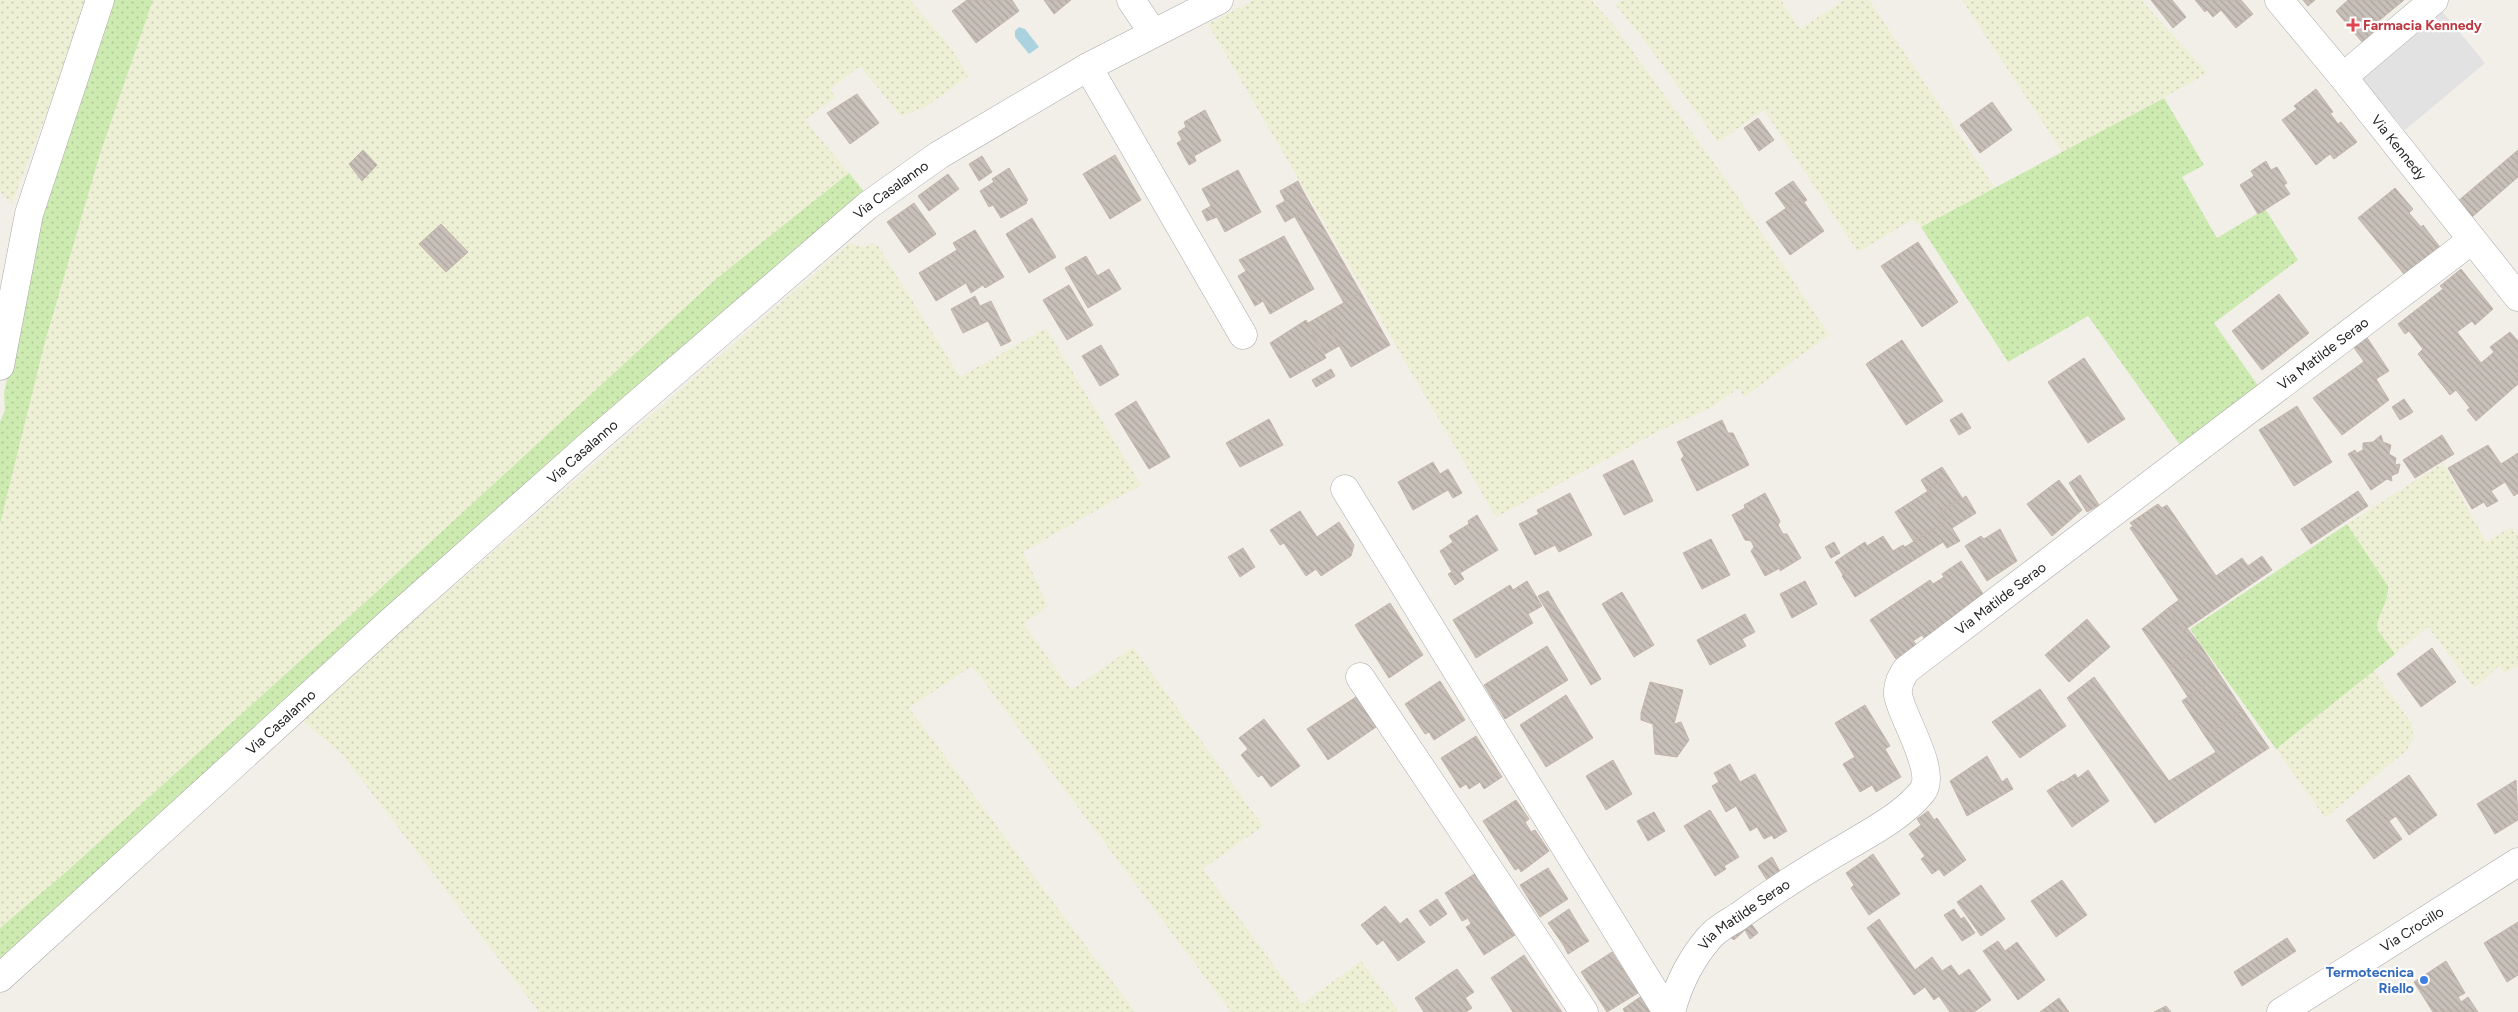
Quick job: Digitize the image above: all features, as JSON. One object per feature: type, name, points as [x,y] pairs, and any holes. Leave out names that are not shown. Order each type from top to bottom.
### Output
[{"type":"street","points":[[0,366],[29,214],[100,0]]},
{"type":"street","points":[[1131,0],[1153,33]]},
{"type":"street","name":"Via Casalanno","points":[[0,978],[388,624],[592,442],[867,206],[939,155],[1088,67],[1219,0]]},
{"type":"street","name":"Via Kennedy","points":[[2279,0],[2343,77],[2518,297]]},
{"type":"street","points":[[2343,77],[2434,0]]},
{"type":"street","points":[[1088,67],[1243,335]]},
{"type":"street","name":"Via Matilde Serao","points":[[1671,1012],[1676,994],[1689,966],[1710,937],[1807,870],[1874,830],[1912,803],[1923,790],[1926,784],[1922,756],[1898,696],[1899,681],[1906,670],[2472,240]]},
{"type":"street","points":[[1344,489],[1667,1012]]},
{"type":"street","points":[[1360,676],[1584,1012]]},
{"type":"street","name":"Via Crocillo","points":[[2281,1012],[2518,862]]},
{"type":"green space","points":[[0,0],[90,0],[12,203],[0,192]]},
{"type":"green space","points":[[105,0],[153,0],[100,154],[45,342],[0,524],[0,422],[5,410],[4,393],[48,190]]},
{"type":"green space","points":[[153,0],[910,0],[948,44],[969,76],[924,108],[901,116],[860,66],[830,90],[836,97],[805,120],[849,173],[716,279],[372,596],[66,872],[0,928],[0,524],[45,342],[100,154]]},
{"type":"green space","points":[[1254,0],[1591,0],[1612,23],[1728,182],[1829,335],[1744,397],[1739,388],[1712,407],[1660,431],[1496,517],[1208,24]]},
{"type":"green space","points":[[1623,0],[1781,0],[1800,29],[1844,0],[1869,0],[1995,188],[1921,227],[1912,220],[1858,252],[1764,110],[1718,142],[1647,44],[1615,4]]},
{"type":"green space","points":[[1962,0],[2141,0],[2208,73],[2063,153]]},
{"type":"green space","points":[[2164,98],[2204,165],[2182,177],[2217,238],[2265,209],[2298,260],[2214,323],[2261,390],[2183,449],[2088,316],[2008,362],[1921,227]]},
{"type":"green space","points":[[849,173],[866,194],[0,958],[0,928],[66,872],[372,596],[716,279]]},
{"type":"green space","points":[[850,243],[864,247],[871,243],[878,246],[960,377],[1046,328],[1141,485],[1023,552],[1048,606],[1024,624],[1071,690],[1133,647],[1263,826],[1203,869],[1302,1004],[1361,961],[1399,1012],[1231,1012],[972,666],[909,708],[1135,1012],[539,1012],[342,754],[300,719]]},
{"type":"green space","points":[[2443,463],[2486,542],[2511,527],[2518,535],[2518,666],[2505,673],[2499,666],[2474,688],[2428,627],[2395,654],[2377,629],[2378,614],[2389,595],[2388,586],[2347,524]]},
{"type":"green space","points":[[2347,524],[2388,586],[2387,598],[2379,617],[2377,629],[2395,654],[2276,749],[2190,629]]},
{"type":"green space","points":[[2374,671],[2412,724],[2413,738],[2407,750],[2325,818],[2276,749]]},
{"type":"shaded area","points":[[2440,9],[2485,63],[2405,130],[2360,77]]},
{"type":"water","points":[[1019,27],[1025,29],[1039,47],[1029,54],[1015,37],[1015,31]]},
{"type":"building","points":[[967,0],[1012,0],[1019,11],[976,43],[952,11]]},
{"type":"building","points":[[1044,0],[1071,0],[1054,14]]},
{"type":"building","points":[[2151,0],[2172,0],[2186,17],[2173,28]]},
{"type":"building","points":[[2195,0],[2241,0],[2253,14],[2236,28],[2221,10],[2213,17],[2207,10],[2205,12]]},
{"type":"building","points":[[2303,0],[2315,0],[2308,6]]},
{"type":"building","points":[[2348,0],[2404,0],[2375,24],[2379,28],[2362,42],[2336,11]]},
{"type":"building","points":[[2316,89],[2333,112],[2330,113],[2338,124],[2341,122],[2357,142],[2334,159],[2330,154],[2316,165],[2282,120],[2297,109],[2294,106]]},
{"type":"building","points":[[857,94],[879,123],[850,144],[827,113]]},
{"type":"building","points":[[1992,102],[2012,130],[1980,153],[1960,125]]},
{"type":"building","points":[[1205,110],[1221,141],[1194,156],[1196,161],[1189,165],[1177,143],[1182,140],[1178,132],[1186,127],[1184,122]]},
{"type":"building","points":[[1758,118],[1774,140],[1759,151],[1744,128]]},
{"type":"building","points":[[363,150],[377,165],[362,181],[349,164]]},
{"type":"building","points":[[2518,150],[2518,177],[2472,217],[2458,201]]},
{"type":"building","points":[[1115,155],[1141,200],[1110,219],[1083,174]]},
{"type":"building","points":[[982,156],[992,172],[979,181],[969,164]]},
{"type":"building","points":[[2266,161],[2271,170],[2277,167],[2287,183],[2284,185],[2290,194],[2258,214],[2240,185],[2254,176],[2251,171]]},
{"type":"building","points":[[1009,168],[1028,200],[1027,203],[1001,218],[993,205],[989,207],[980,191],[994,182],[992,179]]},
{"type":"building","points":[[1238,170],[1261,212],[1225,232],[1217,217],[1207,221],[1202,211],[1211,206],[1202,189]]},
{"type":"building","points":[[948,174],[959,189],[929,211],[918,196]]},
{"type":"building","points":[[1298,181],[1303,191],[1285,201],[1280,191]]},
{"type":"building","points":[[1793,181],[1807,200],[1804,202],[1801,198],[1786,208],[1775,193]]},
{"type":"building","points":[[2395,188],[2413,209],[2409,213],[2421,227],[2423,225],[2442,250],[2422,266],[2419,262],[2404,274],[2358,218]]},
{"type":"building","points":[[1303,191],[1312,207],[1285,222],[1276,206]]},
{"type":"building","points":[[1801,198],[1824,231],[1790,255],[1766,222]]},
{"type":"building","points":[[914,203],[936,234],[909,253],[887,222]]},
{"type":"building","points":[[1312,207],[1361,293],[1344,303],[1295,217]]},
{"type":"building","points":[[1032,218],[1056,257],[1029,273],[1006,234]]},
{"type":"building","points":[[441,224],[468,252],[446,272],[419,244]]},
{"type":"building","points":[[975,230],[1004,277],[985,288],[983,285],[971,293],[966,283],[936,301],[919,273],[957,250],[953,243]]},
{"type":"building","points":[[1284,236],[1314,289],[1270,314],[1263,301],[1255,306],[1238,276],[1246,271],[1239,260]]},
{"type":"building","points":[[1918,242],[1958,302],[1922,327],[1881,266]]},
{"type":"building","points":[[1086,256],[1109,296],[1088,308],[1065,268]]},
{"type":"building","points":[[1109,269],[1121,289],[1109,296],[1097,276]]},
{"type":"building","points":[[2461,269],[2493,309],[2475,325],[2472,321],[2457,332],[2481,363],[2494,352],[2490,347],[2510,332],[2518,341],[2518,384],[2476,421],[2467,410],[2470,408],[2456,390],[2450,395],[2418,354],[2423,349],[2409,331],[2405,334],[2398,324],[2443,289],[2440,286]]},
{"type":"building","points":[[1069,285],[1093,325],[1067,340],[1043,300]]},
{"type":"building","points":[[1361,293],[1390,345],[1351,367],[1322,315]]},
{"type":"building","points":[[2279,294],[2309,333],[2262,370],[2232,331]]},
{"type":"building","points":[[975,296],[980,306],[991,301],[1011,341],[1001,346],[988,321],[963,333],[951,309]]},
{"type":"building","points":[[1322,315],[1339,346],[1325,354],[1308,323]]},
{"type":"building","points":[[1306,320],[1326,358],[1290,378],[1270,343]]},
{"type":"building","points":[[2366,336],[2389,371],[2376,379],[2353,346]]},
{"type":"building","points":[[1902,340],[1943,401],[1906,425],[1866,364]]},
{"type":"building","points":[[1101,345],[1119,375],[1100,386],[1082,356]]},
{"type":"building","points":[[2084,358],[2125,419],[2088,443],[2048,382]]},
{"type":"building","points":[[2365,361],[2389,400],[2342,435],[2313,398]]},
{"type":"building","points":[[1331,369],[1335,376],[1316,387],[1312,380]]},
{"type":"building","points":[[2404,399],[2413,412],[2400,420],[2392,407]]},
{"type":"building","points":[[1136,401],[1170,457],[1149,469],[1115,414]]},
{"type":"building","points":[[2297,406],[2332,462],[2294,486],[2259,430]]},
{"type":"building","points":[[1962,413],[1971,428],[1959,435],[1950,420]]},
{"type":"building","points":[[1269,419],[1283,445],[1240,467],[1226,443]]},
{"type":"building","points":[[1722,420],[1728,433],[1733,433],[1749,465],[1697,491],[1681,459],[1684,456],[1677,442]]},
{"type":"building","points":[[2381,435],[2383,442],[2391,445],[2389,454],[2396,458],[2395,465],[2400,464],[2398,473],[2391,476],[2392,481],[2387,479],[2371,490],[2348,454],[2355,450],[2357,453],[2363,450],[2363,443],[2373,442]]},
{"type":"building","points":[[2442,435],[2454,454],[2415,478],[2403,460]]},
{"type":"building","points":[[2488,445],[2501,464],[2518,453],[2518,493],[2514,496],[2505,482],[2491,491],[2498,501],[2487,507],[2484,502],[2472,509],[2448,468]]},
{"type":"building","points":[[1633,460],[1653,501],[1624,515],[1603,475]]},
{"type":"building","points":[[1433,462],[1440,474],[1448,469],[1462,493],[1453,498],[1448,490],[1413,510],[1398,482]]},
{"type":"building","points":[[1942,467],[1948,476],[1927,490],[1921,480]]},
{"type":"building","points":[[2080,475],[2099,505],[2087,512],[2069,483]]},
{"type":"building","points":[[1948,476],[1962,498],[1941,512],[1927,490]]},
{"type":"building","points":[[2059,480],[2082,510],[2052,536],[2027,504]]},
{"type":"building","points":[[1928,491],[1947,521],[1914,542],[1895,512]]},
{"type":"building","points":[[2358,491],[2368,506],[2311,544],[2301,529]]},
{"type":"building","points":[[1570,493],[1592,535],[1559,552],[1555,545],[1535,555],[1519,524],[1539,514],[1537,510]]},
{"type":"building","points":[[1765,493],[1780,521],[1778,525],[1783,534],[1787,534],[1801,558],[1780,571],[1780,568],[1765,576],[1751,551],[1754,547],[1751,541],[1745,540],[1732,515],[1745,508],[1744,505]]},
{"type":"building","points":[[1966,496],[1976,513],[1952,528],[1960,541],[1947,548],[1943,542],[1855,597],[1842,576],[1853,568],[1845,555],[1865,542],[1867,546],[1883,536],[1893,551],[1903,545],[1905,547],[1947,521],[1941,512]]},
{"type":"building","points":[[2158,504],[2162,508],[2167,505],[2216,576],[2242,558],[2248,566],[2262,556],[2272,570],[2183,631],[2168,608],[2179,600],[2130,528],[2133,526],[2130,523]]},
{"type":"building","points":[[1300,511],[1317,537],[1339,522],[1354,545],[1351,556],[1321,576],[1316,569],[1306,576],[1284,543],[1280,545],[1270,530]]},
{"type":"building","points":[[1477,515],[1498,550],[1460,573],[1464,579],[1455,585],[1448,574],[1452,572],[1440,551],[1453,542],[1449,536],[1469,524],[1468,521]]},
{"type":"building","points":[[2000,529],[2017,561],[1987,581],[1965,546],[1981,536],[1984,539]]},
{"type":"building","points":[[1711,539],[1730,575],[1702,589],[1683,553]]},
{"type":"building","points":[[1834,542],[1840,553],[1831,558],[1825,547]]},
{"type":"building","points":[[1243,548],[1255,567],[1240,577],[1228,557]]},
{"type":"building","points":[[1845,555],[1853,568],[1843,575],[1835,562]]},
{"type":"building","points":[[1961,561],[1986,598],[1925,639],[1922,635],[1913,641],[1917,645],[1896,659],[1870,620],[1930,580],[1933,584],[1944,577],[1942,574]]},
{"type":"building","points":[[1527,581],[1542,606],[1528,614],[1533,623],[1476,658],[1453,620],[1510,585],[1513,590]]},
{"type":"building","points":[[1805,581],[1817,604],[1792,618],[1780,594]]},
{"type":"building","points":[[1548,591],[1556,605],[1547,611],[1538,596]]},
{"type":"building","points":[[1622,592],[1654,645],[1634,657],[1602,604]]},
{"type":"building","points":[[1390,603],[1423,655],[1389,678],[1355,625]]},
{"type":"building","points":[[1556,605],[1601,679],[1591,685],[1547,611]]},
{"type":"building","points":[[2168,608],[2183,631],[2187,628],[2201,646],[2169,668],[2142,629]]},
{"type":"building","points":[[1745,614],[1755,632],[1742,639],[1746,646],[1710,665],[1697,640]]},
{"type":"building","points":[[2087,619],[2110,647],[2069,682],[2045,655]]},
{"type":"building","points":[[1547,646],[1568,680],[1505,719],[1484,685]]},
{"type":"building","points":[[2201,646],[2220,675],[2188,697],[2169,668]]},
{"type":"building","points":[[2432,648],[2456,682],[2421,707],[2397,674]]},
{"type":"building","points":[[2220,675],[2243,710],[2205,736],[2182,701]]},
{"type":"building","points":[[2094,677],[2169,781],[2216,752],[2205,736],[2243,710],[2269,748],[2155,823],[2067,698]]},
{"type":"building","points":[[1440,681],[1465,720],[1434,740],[1429,732],[1425,734],[1405,704]]},
{"type":"building","points":[[1650,682],[1683,690],[1674,724],[1681,722],[1689,740],[1677,757],[1655,754],[1653,724],[1641,720],[1641,713]]},
{"type":"building","points":[[2040,689],[2066,726],[2020,758],[1992,722]]},
{"type":"building","points":[[1359,695],[1379,725],[1328,760],[1307,729]]},
{"type":"building","points":[[1566,695],[1593,738],[1546,767],[1520,725]]},
{"type":"building","points":[[1865,705],[1890,746],[1885,749],[1901,777],[1876,792],[1872,785],[1860,792],[1843,764],[1855,757],[1835,723]]},
{"type":"building","points":[[1264,719],[1300,766],[1271,787],[1262,775],[1258,777],[1241,755],[1248,749],[1239,738]]},
{"type":"building","points":[[1476,736],[1502,777],[1484,789],[1480,782],[1469,789],[1466,784],[1460,788],[1441,758]]},
{"type":"building","points":[[1987,756],[2002,782],[2007,778],[2013,789],[1967,816],[1950,781]]},
{"type":"building","points":[[1613,760],[1632,794],[1606,810],[1586,776]]},
{"type":"building","points":[[1730,764],[1740,782],[1755,774],[1787,831],[1774,839],[1772,835],[1764,839],[1757,827],[1750,831],[1736,806],[1726,812],[1712,786],[1719,782],[1714,773]]},
{"type":"building","points":[[2088,770],[2109,801],[2072,827],[2047,791],[2075,774],[2078,778]]},
{"type":"building","points":[[2409,775],[2437,815],[2409,835],[2396,816],[2389,821],[2402,839],[2374,859],[2346,820]]},
{"type":"building","points":[[2516,780],[2518,820],[2495,834],[2477,804]]},
{"type":"building","points":[[1516,800],[1529,819],[1525,822],[1531,832],[1535,830],[1549,851],[1521,872],[1519,868],[1515,870],[1483,821]]},
{"type":"building","points":[[1710,810],[1739,857],[1724,866],[1726,869],[1715,876],[1684,826]]},
{"type":"building","points":[[1928,811],[1934,820],[1937,818],[1966,860],[1944,876],[1939,869],[1932,874],[1921,859],[1925,856],[1909,834],[1921,825],[1917,819]]},
{"type":"building","points":[[1654,812],[1665,831],[1648,841],[1637,821]]},
{"type":"building","points":[[1873,854],[1900,894],[1869,915],[1851,888],[1854,885],[1846,873]]},
{"type":"building","points":[[1772,857],[1783,877],[1770,885],[1758,866]]},
{"type":"building","points":[[1548,868],[1568,899],[1540,917],[1520,885]]},
{"type":"building","points":[[1476,873],[1515,935],[1484,955],[1466,927],[1471,924],[1468,918],[1462,921],[1445,893]]},
{"type":"building","points":[[2062,880],[2087,915],[2056,937],[2031,901]]},
{"type":"building","points":[[1981,885],[2005,919],[1981,936],[1957,902]]},
{"type":"building","points":[[1437,899],[1447,914],[1430,926],[1419,911]]},
{"type":"building","points":[[1385,906],[1400,924],[1407,918],[1425,942],[1398,961],[1383,940],[1377,945],[1361,925]]},
{"type":"building","points":[[1569,909],[1584,934],[1564,946],[1548,923]]},
{"type":"building","points":[[1954,909],[1961,919],[1964,917],[1975,933],[1962,941],[1944,915]]},
{"type":"building","points":[[1747,918],[1758,933],[1750,939],[1745,930],[1734,940],[1729,936]]},
{"type":"building","points":[[1879,919],[1915,970],[1932,957],[1942,971],[1951,965],[1959,976],[1969,969],[1991,1000],[1974,1012],[1950,1012],[1939,996],[1934,1000],[1925,987],[1914,995],[1867,928]]},
{"type":"building","points":[[2518,922],[2518,975],[2507,982],[2484,943]]},
{"type":"building","points":[[1584,934],[1589,941],[1568,954],[1564,946]]},
{"type":"building","points":[[2287,938],[2296,951],[2242,986],[2234,972]]},
{"type":"building","points":[[1998,941],[2005,951],[2017,942],[2045,980],[2018,1000],[1983,951]]},
{"type":"building","points":[[1612,952],[1638,993],[1607,1012],[1581,972]]},
{"type":"building","points":[[1524,955],[1562,1012],[1513,1012],[1491,978]]},
{"type":"building","points":[[2446,961],[2465,993],[2458,997],[2461,1002],[2468,997],[2478,1012],[2433,1012],[2414,982]]},
{"type":"building","points":[[1457,969],[1474,992],[1465,998],[1449,974]]},
{"type":"building","points":[[1449,974],[1472,1008],[1466,1012],[1424,1012],[1415,998]]},
{"type":"building","points":[[1643,995],[1655,1012],[1625,1012],[1623,1009]]},
{"type":"building","points":[[2059,998],[2069,1012],[2040,1012]]},
{"type":"building","points":[[2166,1006],[2171,1012],[2154,1012]]},
{"type":"place","name":"Farmacia Kennedy","points":[[2353,25]]},
{"type":"place","name":"Termotecnica Riello","points":[[2424,980]]}]
